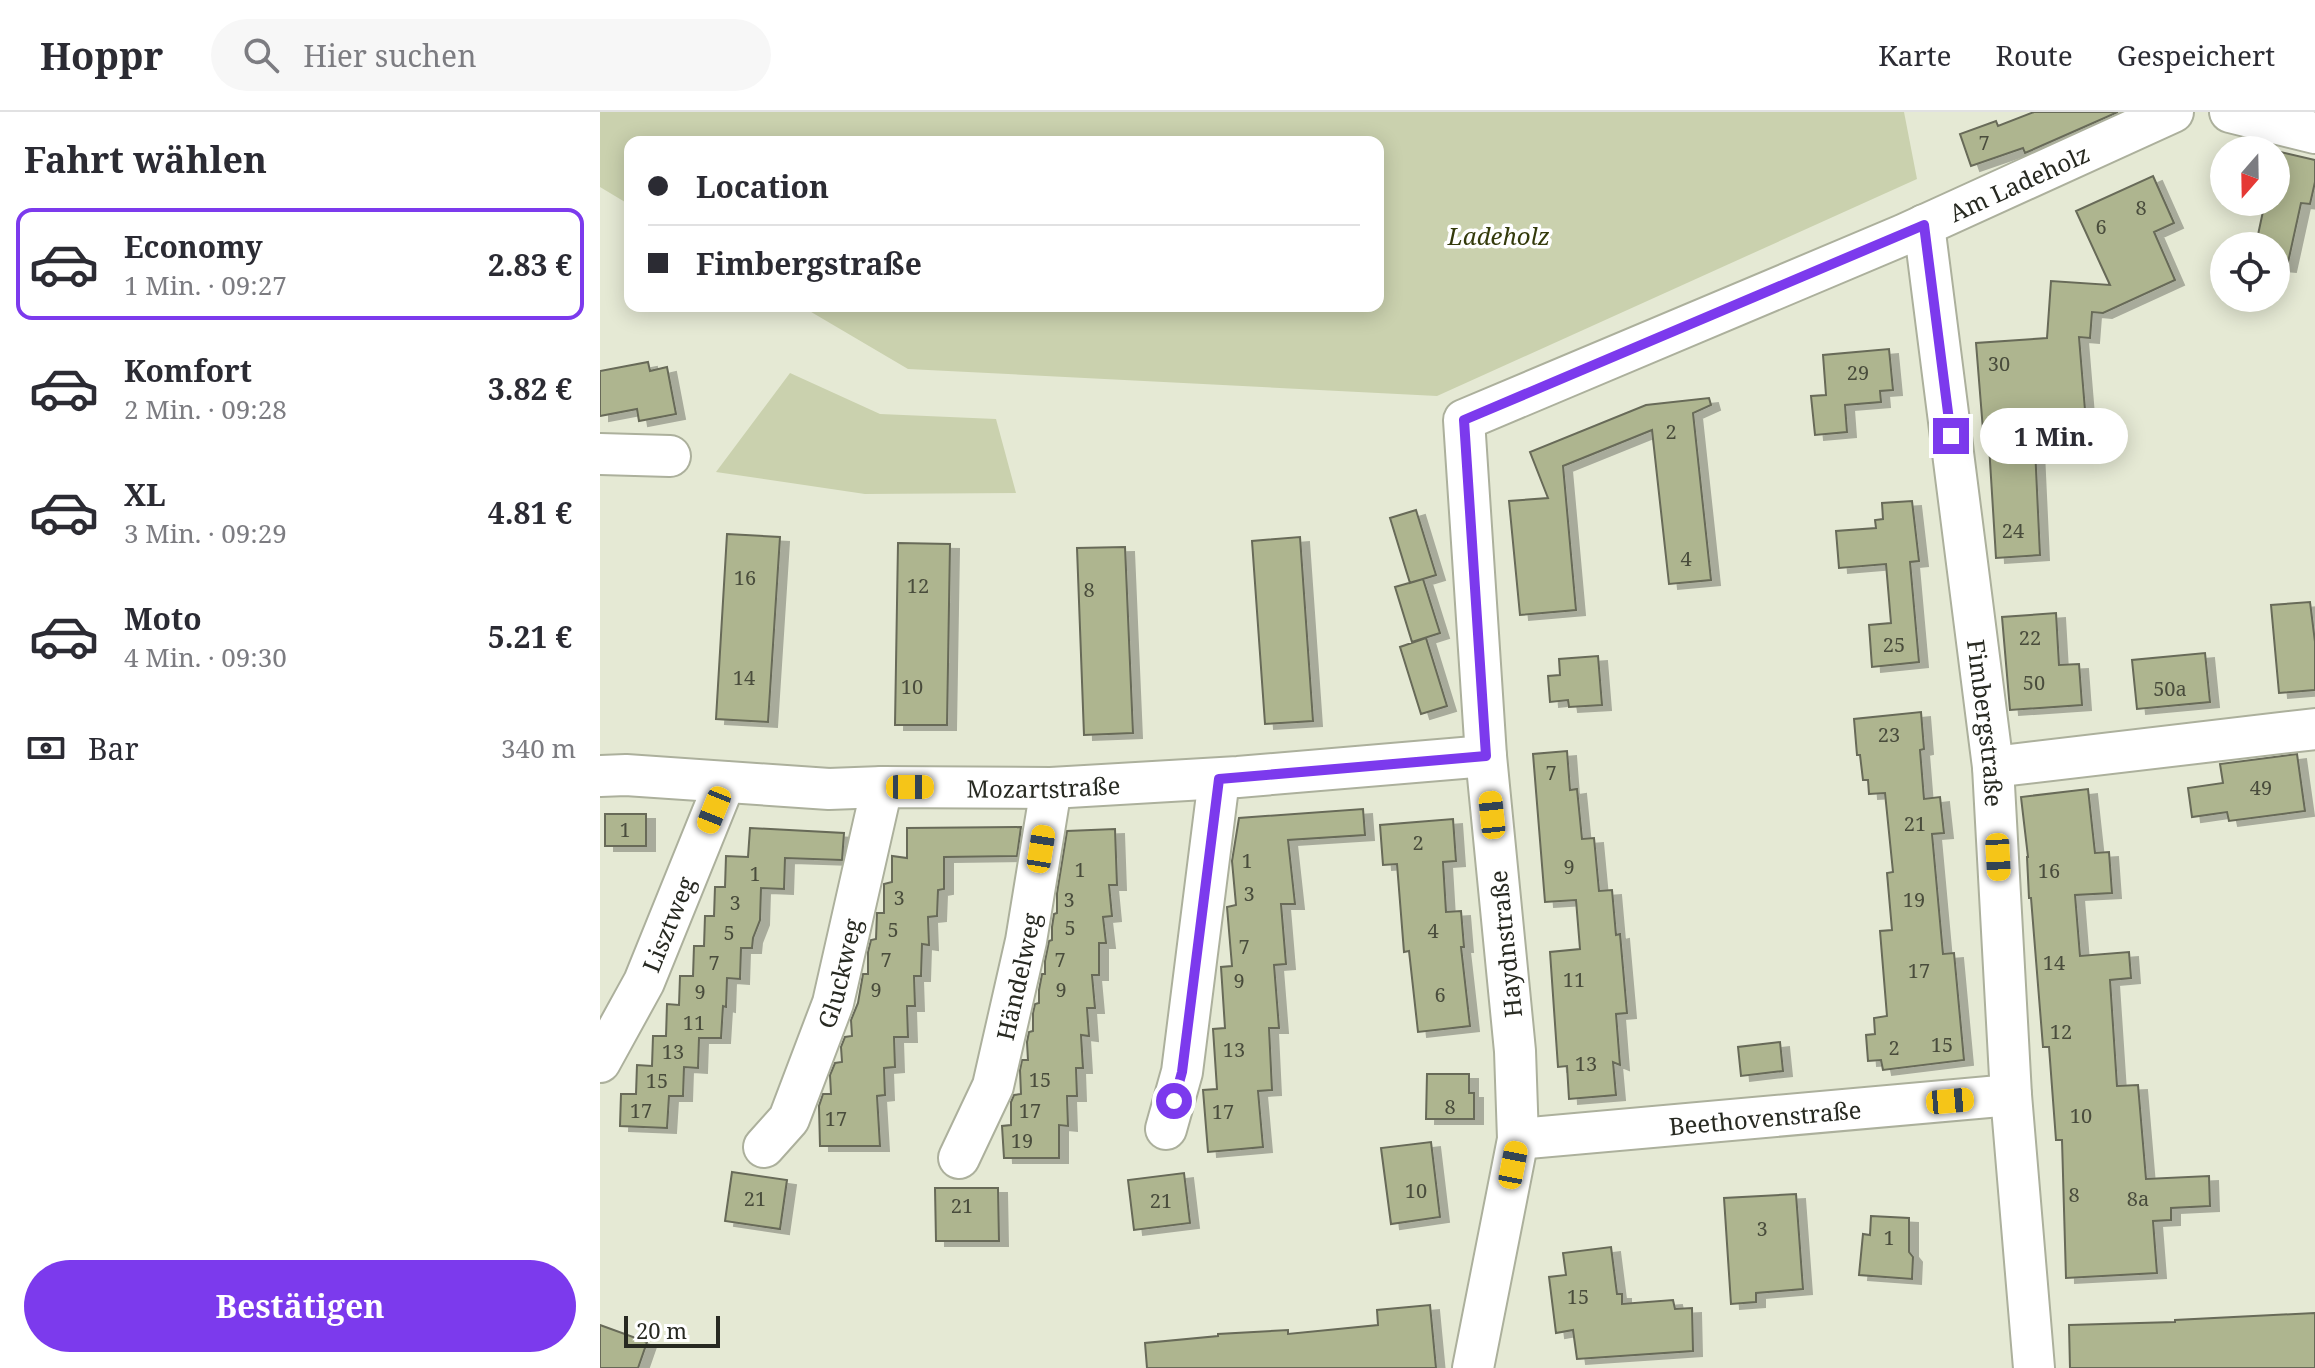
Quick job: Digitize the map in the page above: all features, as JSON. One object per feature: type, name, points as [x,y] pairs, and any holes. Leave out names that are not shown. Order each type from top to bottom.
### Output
[{"type":"street","name":"Am Ladeholz","points":[[1464,420],[1924,225],[2173,112]]},
{"type":"street","points":[[2230,112],[2315,133]]},
{"type":"street","name":"Fimbergstraße","points":[[1924,225],[1993,767],[2011,1095],[2034,1368]]},
{"type":"street","name":"Haydnstraße","points":[[1464,420],[1486,756],[1515,1051],[1518,1139],[1473,1368]]},
{"type":"street","points":[[600,454],[670,456]]},
{"type":"street","points":[[1993,767],[2315,729]]},
{"type":"street","name":"Mozartstraße","points":[[600,776],[626,775],[829,789],[1051,788],[1219,779],[1486,756]]},
{"type":"street","points":[[1166,1129],[1182,1072],[1219,779]]},
{"type":"street","name":"Lisztweg","points":[[600,1062],[644,982],[725,782]]},
{"type":"street","name":"Gluckweg","points":[[764,1147],[789,1119],[833,1003],[882,787]]},
{"type":"street","name":"Händelweg","points":[[959,1158],[993,1086],[1026,941],[1051,788]]},
{"type":"street","name":"Beethovenstraße","points":[[1518,1139],[2011,1095]]},
{"type":"green space","name":"Ladeholz","points":[[600,112],[1904,112],[1917,179],[1437,396],[908,369],[811,312],[1384,312],[1384,136],[624,136],[624,201],[600,187]]},
{"type":"green space","points":[[790,373],[880,414],[996,419],[1016,493],[865,494],[716,472]]},
{"type":"building","points":[[2034,112],[2118,112],[2025,153],[2023,148],[1971,166],[1960,134],[1996,121],[1998,126]]},
{"type":"building","points":[[2290,154],[2315,160],[2315,182],[2310,204],[2301,203],[2290,253],[2290,232],[2259,232],[2262,216],[2290,216]]},
{"type":"building","points":[[2153,176],[2174,223],[2154,232],[2175,280],[2103,313],[2092,312],[2090,338],[2079,337],[2086,422],[2034,426],[2040,555],[1996,558],[1988,429],[1983,430],[1976,343],[2047,338],[2051,281],[2110,285],[2076,211]]},
{"type":"building","points":[[1889,349],[1893,390],[1880,391],[1881,402],[1845,405],[1847,432],[1815,435],[1811,396],[1826,395],[1823,355]]},
{"type":"building","points":[[648,362],[650,371],[667,367],[676,414],[639,421],[637,409],[600,416],[600,371]]},
{"type":"building","points":[[1709,398],[1711,405],[1693,413],[1711,580],[1669,584],[1652,430],[1563,466],[1576,610],[1520,615],[1509,501],[1548,498],[1530,452],[1646,405]]},
{"type":"building","points":[[1912,501],[1919,561],[1910,562],[1919,662],[1872,667],[1869,625],[1891,623],[1886,564],[1839,568],[1836,531],[1876,528],[1875,520],[1883,519],[1882,503]]},
{"type":"building","points":[[1416,510],[1436,575],[1410,583],[1390,518]]},
{"type":"building","points":[[727,534],[780,537],[768,722],[716,719]]},
{"type":"building","points":[[1300,537],[1313,721],[1265,724],[1252,541]]},
{"type":"building","points":[[898,543],[950,544],[947,725],[895,725]]},
{"type":"building","points":[[1125,547],[1133,733],[1084,735],[1077,548]]},
{"type":"building","points":[[1423,579],[1440,633],[1412,642],[1395,587]]},
{"type":"building","points":[[2310,602],[2315,642],[2315,690],[2279,693],[2271,605]]},
{"type":"building","points":[[2056,613],[2059,665],[2079,664],[2082,705],[2010,710],[2002,617]]},
{"type":"building","points":[[1426,638],[1447,706],[1421,714],[1400,647]]},
{"type":"building","points":[[2205,653],[2210,702],[2137,709],[2132,660]]},
{"type":"building","points":[[1598,656],[1602,705],[1569,707],[1568,700],[1550,702],[1548,676],[1560,675],[1559,659]]},
{"type":"building","points":[[1921,712],[1924,799],[1940,797],[1944,833],[1932,834],[1943,954],[1954,953],[1964,1060],[1883,1070],[1881,1060],[1868,1061],[1866,1035],[1875,1034],[1874,1018],[1887,1016],[1880,931],[1892,930],[1887,873],[1893,872],[1885,793],[1869,794],[1868,780],[1863,780],[1854,719]]},
{"type":"building","points":[[1567,751],[1570,790],[1577,789],[1582,839],[1594,838],[1599,891],[1612,890],[1616,935],[1620,934],[1627,1013],[1616,1014],[1620,1065],[1613,1062],[1616,1095],[1569,1099],[1567,1066],[1558,1067],[1550,952],[1580,949],[1576,900],[1545,902],[1533,754]]},
{"type":"building","points":[[2297,754],[2305,811],[2229,821],[2227,812],[2192,817],[2188,788],[2223,783],[2220,764]]},
{"type":"building","points":[[2088,789],[2095,853],[2109,852],[2112,893],[2075,895],[2080,956],[2129,952],[2131,978],[2110,980],[2117,1086],[2138,1085],[2146,1179],[2209,1176],[2210,1206],[2171,1208],[2171,1220],[2153,1221],[2157,1273],[2066,1278],[2062,1140],[2056,1140],[2049,1047],[2043,1047],[2021,797]]},
{"type":"building","points":[[1363,809],[1365,835],[1288,840],[1295,904],[1281,904],[1286,964],[1274,965],[1279,1028],[1269,1028],[1272,1090],[1258,1091],[1263,1147],[1208,1152],[1203,1090],[1217,1089],[1213,1029],[1225,1028],[1221,967],[1232,966],[1227,907],[1236,905],[1232,861],[1239,818]]},
{"type":"building","points":[[605,814],[646,814],[646,846],[605,846]]},
{"type":"building","points":[[1453,819],[1456,861],[1443,862],[1446,912],[1461,911],[1464,947],[1461,947],[1470,1026],[1418,1032],[1409,951],[1404,952],[1397,864],[1383,865],[1380,825]]},
{"type":"building","points":[[1021,827],[1017,856],[944,857],[944,889],[938,890],[937,916],[928,917],[929,945],[922,944],[921,976],[914,976],[915,1006],[907,1006],[908,1037],[894,1037],[895,1067],[884,1068],[885,1095],[877,1096],[880,1146],[820,1146],[819,1106],[823,1094],[831,1094],[830,1075],[835,1063],[842,1062],[841,1047],[845,1037],[852,1036],[851,1020],[858,1003],[863,974],[868,974],[871,940],[876,939],[877,913],[884,913],[884,884],[892,882],[892,856],[907,858],[907,828]]},
{"type":"building","points":[[750,828],[844,833],[842,860],[785,858],[784,889],[761,888],[760,920],[752,948],[741,948],[740,979],[727,978],[721,1038],[699,1038],[698,1068],[684,1067],[683,1096],[669,1096],[667,1128],[620,1126],[621,1094],[636,1094],[637,1065],[652,1066],[653,1036],[666,1036],[667,1004],[679,1005],[680,976],[693,976],[694,946],[704,946],[705,916],[714,916],[715,887],[725,887],[726,856],[748,857]]},
{"type":"building","points":[[1115,829],[1117,885],[1109,885],[1112,916],[1103,917],[1106,943],[1099,943],[1099,975],[1092,975],[1095,1008],[1087,1008],[1089,1036],[1081,1035],[1083,1068],[1076,1068],[1077,1096],[1067,1096],[1068,1126],[1059,1125],[1059,1158],[1004,1158],[1002,1126],[1011,1125],[1011,1102],[1014,1095],[1021,1094],[1020,1070],[1022,1060],[1028,1060],[1029,1032],[1033,1031],[1033,1013],[1035,1004],[1039,1003],[1042,974],[1045,974],[1049,941],[1052,940],[1067,831]]},
{"type":"building","points":[[1780,1042],[1783,1071],[1741,1076],[1738,1047]]},
{"type":"building","points":[[1427,1074],[1469,1074],[1469,1093],[1474,1093],[1474,1119],[1426,1119]]},
{"type":"building","points":[[1431,1142],[1440,1217],[1391,1224],[1381,1148]]},
{"type":"building","points":[[732,1172],[787,1180],[780,1229],[725,1221]]},
{"type":"building","points":[[1184,1173],[1190,1223],[1134,1230],[1128,1180]]},
{"type":"building","points":[[935,1188],[998,1188],[999,1241],[936,1241]]},
{"type":"building","points":[[1796,1194],[1803,1289],[1756,1293],[1756,1302],[1731,1304],[1724,1198]]},
{"type":"building","points":[[1871,1216],[1909,1218],[1912,1279],[1859,1275],[1863,1234],[1870,1235]]},
{"type":"building","points":[[1611,1247],[1617,1294],[1622,1294],[1622,1304],[1673,1300],[1675,1309],[1692,1308],[1693,1351],[1577,1359],[1573,1330],[1556,1333],[1549,1277],[1566,1275],[1563,1253]]},
{"type":"building","points":[[1430,1305],[1436,1368],[1147,1368],[1145,1343],[1218,1334],[1288,1330],[1288,1334],[1378,1325],[1377,1310]]},
{"type":"building","points":[[2315,1313],[2315,1368],[2070,1368],[2069,1325]]},
{"type":"building","points":[[600,1325],[647,1342],[638,1368],[600,1368]]},
{"type":"route","points":[[1174,1101],[1182,1072],[1219,779],[1486,756],[1464,420],[1924,225],[1951,436]]}]
